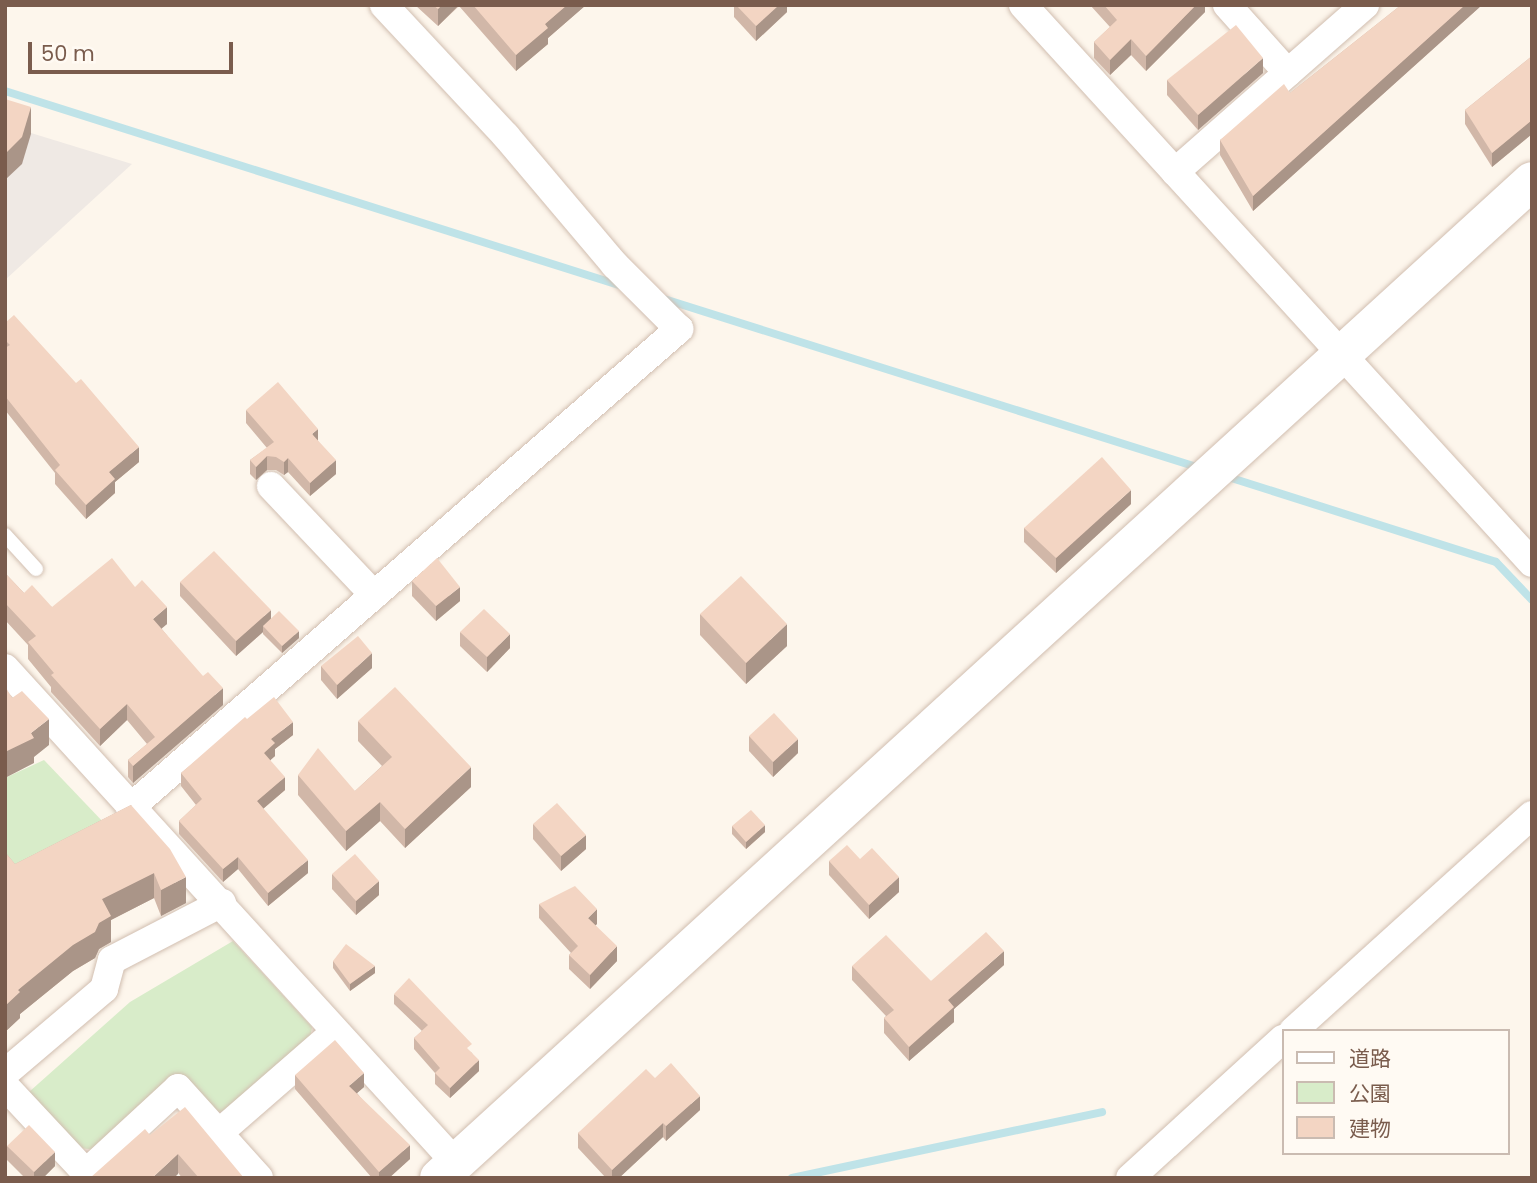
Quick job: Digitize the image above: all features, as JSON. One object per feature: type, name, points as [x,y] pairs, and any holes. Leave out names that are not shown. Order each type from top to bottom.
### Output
[{"type":"street","points":[[130,808],[679,329],[615,265],[506,136],[384,5]]},
{"type":"street","points":[[1023,5],[1532,563]]},
{"type":"street","points":[[1227,5],[1288,73]]},
{"type":"street","points":[[1175,172],[1365,5]]},
{"type":"street","points":[[5,668],[130,808],[222,903],[335,1032],[447,1173],[1532,181]]},
{"type":"street","points":[[271,486],[374,595]]},
{"type":"street","points":[[1295,1029],[1532,815]]},
{"type":"street","points":[[5,1073],[104,989],[112,960],[222,903]]},
{"type":"street","points":[[220,1132],[335,1032]]},
{"type":"street","points":[[1130,1178],[1282,1040]]},
{"type":"street","points":[[5,1086],[88,1175],[178,1088],[259,1178]]},
{"type":"lane","points":[[5,536],[36,569]]},
{"type":"shaded area","points":[[5,125],[132,164],[5,280]]},
{"type":"green space","points":[[44,760],[105,824],[5,878],[5,778]]},
{"type":"green space","points":[[233,941],[312,1027],[310,1039],[229,1111],[216,1112],[181,1076],[97,1150],[79,1148],[29,1092],[130,1002]]},
{"type":"building","points":[[473,5],[567,5],[545,24],[548,28],[516,55]]},
{"type":"building","points":[[736,5],[779,5],[756,26]]},
{"type":"building","points":[[1104,5],[1196,5],[1146,56],[1131,39],[1110,60],[1094,42],[1117,20]]},
{"type":"building","points":[[1401,5],[1465,5],[1253,196],[1220,140],[1284,84],[1290,93]]},
{"type":"building","points":[[1236,25],[1263,58],[1198,115],[1167,80]]},
{"type":"building","points":[[1532,56],[1532,120],[1492,153],[1465,110]]},
{"type":"building","points":[[5,99],[31,107],[22,137],[5,154]]},
{"type":"building","points":[[14,315],[76,383],[81,379],[139,447],[109,472],[115,479],[86,505],[55,470],[60,465],[5,396],[5,348],[10,345],[5,340],[5,323]]},
{"type":"building","points":[[278,382],[318,429],[312,434],[336,460],[310,483],[288,458],[284,462],[267,456],[256,467],[250,460],[274,442],[246,410]]},
{"type":"building","points":[[1102,457],[1131,490],[1056,558],[1024,528]]},
{"type":"building","points":[[214,551],[271,610],[236,641],[180,582]]},
{"type":"building","points":[[112,558],[135,587],[142,580],[167,607],[153,619],[203,676],[208,672],[223,688],[133,766],[128,760],[155,737],[127,704],[100,729],[51,675],[54,673],[28,642],[36,636],[5,603],[5,573],[24,593],[32,585],[52,607]]},
{"type":"building","points":[[437,558],[460,587],[436,606],[412,581]]},
{"type":"building","points":[[741,576],[787,624],[746,663],[700,614]]},
{"type":"building","points":[[484,609],[510,634],[487,657],[460,632]]},
{"type":"building","points":[[279,611],[299,631],[282,646],[263,626]]},
{"type":"building","points":[[358,636],[372,653],[337,685],[321,666]]},
{"type":"building","points":[[5,686],[12,698],[22,691],[49,719],[31,733],[34,738],[5,752]]},
{"type":"building","points":[[395,687],[471,767],[405,829],[380,802],[346,831],[298,775],[318,748],[355,791],[392,757],[358,721]]},
{"type":"building","points":[[274,697],[293,722],[271,739],[275,743],[264,753],[285,777],[257,801],[308,860],[268,893],[238,857],[223,869],[179,821],[202,799],[181,773],[245,717],[247,719]]},
{"type":"building","points":[[774,713],[798,739],[773,762],[749,736]]},
{"type":"building","points":[[557,803],[586,835],[561,856],[533,824]]},
{"type":"building","points":[[131,805],[170,849],[186,877],[161,890],[154,873],[102,899],[111,916],[99,923],[95,932],[73,945],[18,990],[20,992],[5,1006],[5,852],[15,864]]},
{"type":"building","points":[[751,810],[765,825],[746,842],[732,826]]},
{"type":"building","points":[[847,845],[860,859],[872,848],[899,877],[869,905],[829,861]]},
{"type":"building","points":[[355,854],[379,881],[356,901],[332,874]]},
{"type":"building","points":[[575,886],[597,909],[588,918],[617,946],[590,975],[569,955],[578,946],[539,904]]},
{"type":"building","points":[[986,932],[1004,951],[948,1000],[954,1007],[909,1047],[884,1018],[894,1010],[852,966],[886,935],[931,981]]},
{"type":"building","points":[[346,944],[375,966],[350,984],[333,961]]},
{"type":"building","points":[[409,978],[472,1044],[467,1048],[479,1060],[450,1088],[435,1073],[440,1068],[414,1038],[428,1025],[394,994]]},
{"type":"building","points":[[335,1040],[364,1073],[349,1086],[410,1145],[379,1172],[295,1075]]},
{"type":"building","points":[[671,1063],[700,1096],[666,1126],[663,1123],[612,1170],[578,1133],[646,1069],[655,1078]]},
{"type":"building","points":[[185,1107],[244,1178],[199,1178],[178,1154],[152,1178],[90,1178],[145,1129],[150,1135]]},
{"type":"building","points":[[29,1125],[55,1152],[34,1172],[7,1146]]},
{"type":"waterway","points":[[5,91],[622,286]]},
{"type":"waterway","points":[[661,298],[1200,468]]},
{"type":"waterway","points":[[1225,476],[1496,562],[1532,600]]},
{"type":"waterway","points":[[792,1178],[1102,1112]]}]
